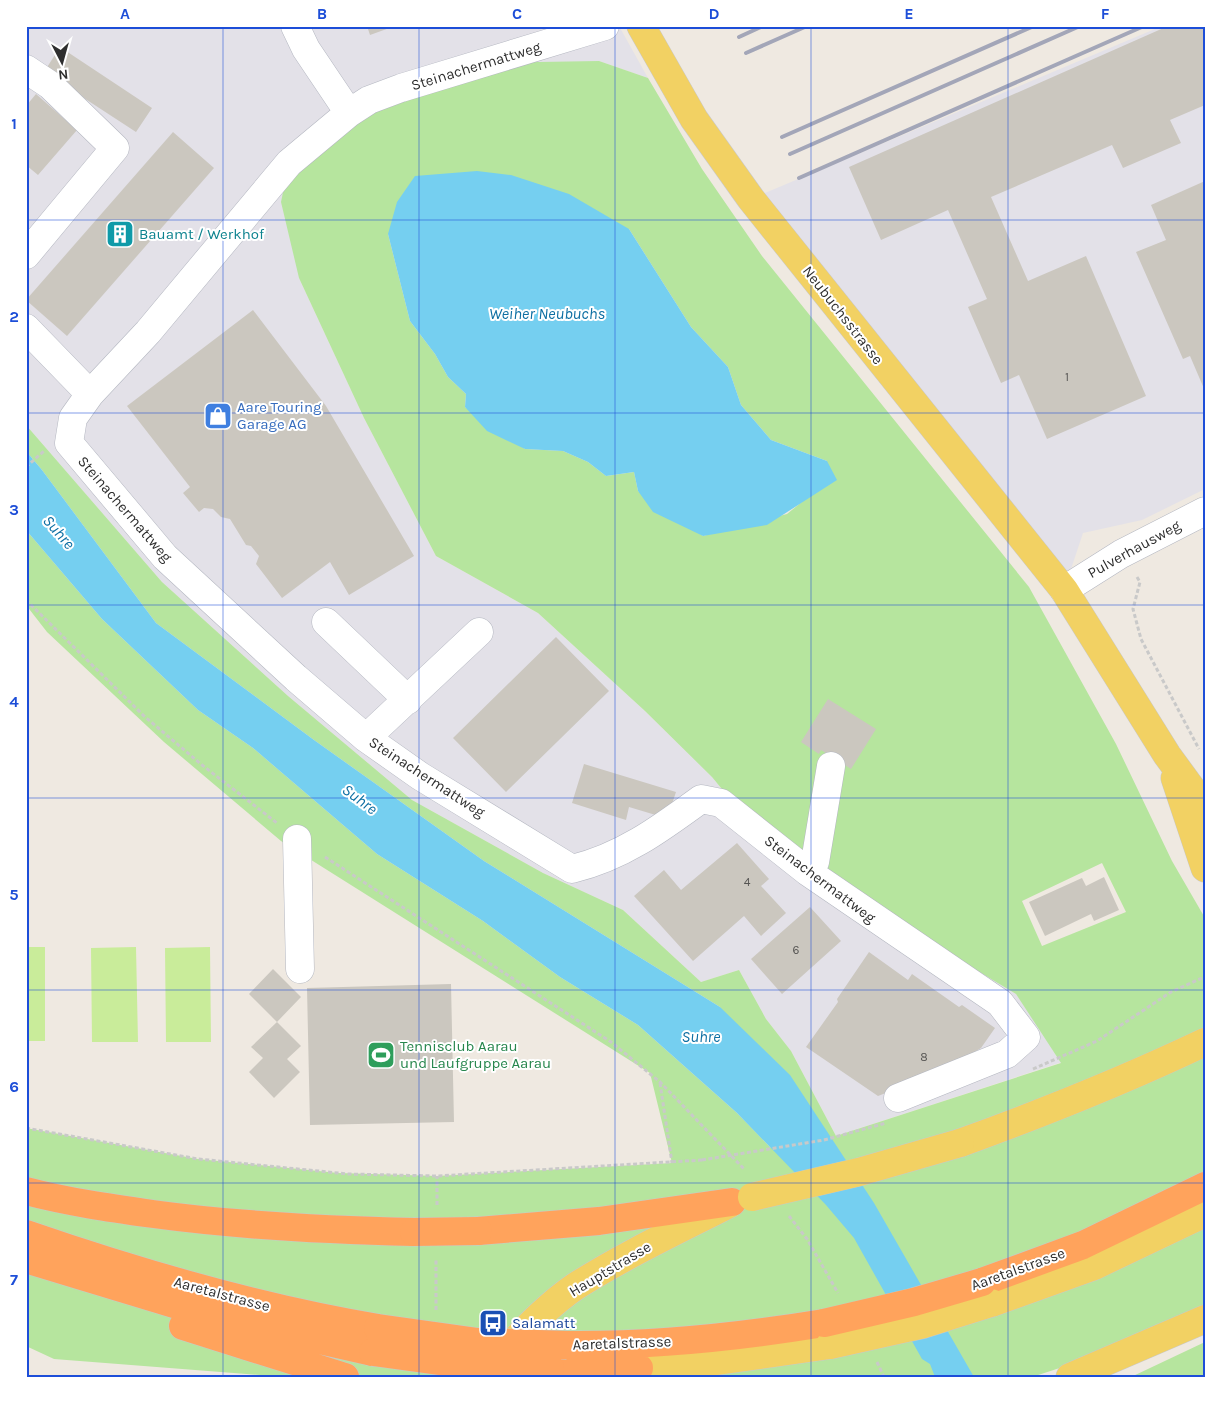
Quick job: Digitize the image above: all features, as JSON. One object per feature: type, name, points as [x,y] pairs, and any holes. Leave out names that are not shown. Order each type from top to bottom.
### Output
[{"type":"highway","name":"Aaretalstrasse","points":[[26,1259],[222,1318],[376,1340],[567,1345],[662,1344],[762,1333],[827,1334],[914,1302],[987,1292],[1205,1186]]},
{"type":"highway","points":[[26,1191],[106,1208],[231,1224],[306,1230],[414,1232],[478,1231],[599,1221],[744,1190]]},
{"type":"highway","name":"Aaretalstrasse","points":[[26,1234],[155,1276],[468,1365],[550,1368],[639,1368]]},
{"type":"highway","points":[[26,1269],[160,1319],[345,1377]]},
{"type":"main road","name":"Neubuchsstrasse","points":[[641,26],[694,120],[751,199],[1064,590],[1167,755]]},
{"type":"main road","points":[[1167,755],[1205,807]]},
{"type":"main road","points":[[1167,755],[1205,868]]},
{"type":"main road","name":"Hauptstrasse","points":[[481,1377],[536,1320],[575,1287],[744,1190],[858,1172],[960,1143],[1043,1113],[1141,1072],[1205,1042]]},
{"type":"main road","name":"Aaretalstrasse","points":[[987,1292],[1094,1266],[1205,1213]]},
{"type":"main road","points":[[1070,1377],[1205,1318]]},
{"type":"main road","name":"Aaretalstrasse","points":[[639,1368],[710,1362],[827,1334]]},
{"type":"street","points":[[295,26],[306,49],[349,113]]},
{"type":"street","name":"Steinachermattweg","points":[[605,26],[401,88],[369,100],[349,113],[289,163],[148,332],[90,394],[73,418],[69,443],[165,557],[296,678],[366,738],[420,776],[572,869],[600,862],[648,838],[702,799],[721,803],[808,872],[886,928],[1000,1003],[1026,1037],[1007,1054],[898,1098]]},
{"type":"street","points":[[26,69],[50,85],[115,148],[26,255]]},
{"type":"street","points":[[26,328],[90,394]]},
{"type":"street","name":"Pulverhausweg","points":[[1064,590],[1121,554],[1205,511]]},
{"type":"street","points":[[326,622],[408,700]]},
{"type":"street","points":[[366,738],[479,632]]},
{"type":"street","points":[[808,872],[815,862],[831,766]]},
{"type":"street","points":[[297,839],[300,969]]},
{"type":"path","points":[[26,468],[44,451]]},
{"type":"path","points":[[1121,554],[1140,582],[1133,609],[1141,639],[1200,752]]},
{"type":"path","points":[[26,600],[144,716],[202,765],[297,839],[611,1042],[660,1082],[744,1190]]},
{"type":"path","points":[[660,1082],[672,1163]]},
{"type":"path","points":[[26,1128],[198,1160],[348,1174],[437,1176],[672,1163],[702,1160],[824,1140]]},
{"type":"path","points":[[437,1176],[437,1214]]},
{"type":"path","points":[[786,1213],[807,1239],[841,1298]]},
{"type":"path","points":[[434,1317],[436,1308],[436,1252]]},
{"type":"path","points":[[874,1357],[884,1377]]},
{"type":"shaded area","points":[[26,26],[619,26],[648,78],[599,61],[299,278],[364,418],[436,556],[538,613],[645,711],[712,777],[726,794],[936,944],[1016,994],[1062,1062],[836,1136],[791,1051],[766,1019],[739,970],[701,982],[623,910],[543,873],[412,800],[288,696],[162,582],[26,425]]},
{"type":"shaded area","points":[[1162,26],[1205,26],[1205,489],[1142,520],[1083,533],[1064,590],[751,199]]},
{"type":"green space","points":[[599,61],[648,78],[702,169],[762,256],[1029,587],[1116,744],[1172,861],[1205,918],[1205,1319],[1192,1325],[1032,1377],[285,1377],[54,1359],[26,1346],[26,1128],[198,1159],[338,1173],[437,1176],[672,1163],[650,1073],[281,841],[164,742],[47,632],[26,605],[26,530],[102,619],[198,710],[253,748],[377,854],[483,921],[560,977],[638,1025],[737,1113],[771,1148],[720,1007],[484,861],[314,740],[156,623],[26,451],[26,425],[162,582],[288,696],[412,800],[543,873],[623,910],[701,982],[739,970],[766,1019],[791,1051],[836,1136],[1061,1063],[1016,994],[890,918],[726,794],[712,777],[645,711],[538,613],[436,556],[364,418],[299,278],[281,202],[289,163],[401,88],[478,63]],"holes":[[[629,229],[691,327],[728,367],[741,405],[771,440],[827,461],[803,501],[787,514],[703,536],[638,491],[634,472],[606,476],[588,462],[563,451],[525,449],[465,407],[466,394],[448,377],[435,354],[410,321],[388,234]],[[1102,863],[1126,912],[1042,946],[1022,901]]]},
{"type":"green space","points":[[26,947],[45,947],[45,1041],[26,1041]]},
{"type":"green space","points":[[136,947],[138,1042],[92,1042],[91,948]]},
{"type":"green space","points":[[210,947],[211,1042],[166,1042],[165,948]]},
{"type":"green space","points":[[1205,1342],[1205,1377],[1131,1377]]},
{"type":"water","name":"Weiher Neubuchs","points":[[477,171],[511,175],[569,194],[629,229],[691,327],[728,367],[741,405],[771,440],[827,461],[837,480],[767,525],[703,536],[653,512],[638,491],[634,472],[606,476],[588,462],[563,451],[525,449],[487,431],[465,407],[466,394],[448,377],[435,354],[410,321],[388,234],[397,202],[415,176]]},
{"type":"water","name":"Suhre","points":[[26,451],[156,623],[314,740],[484,861],[720,1007],[790,1075],[874,1203],[974,1377],[935,1377],[930,1364],[922,1359],[854,1238],[826,1205],[737,1113],[638,1025],[560,977],[483,921],[377,854],[253,748],[198,710],[102,619],[26,530]]},
{"type":"building","points":[[367,26],[395,26],[370,35]]},
{"type":"building","points":[[1168,26],[1205,26],[1205,105],[1170,120],[1181,143],[1123,168],[1112,145],[991,197],[1028,281],[1086,256],[1146,396],[1047,439],[1019,375],[1001,383],[968,307],[987,299],[948,210],[881,240],[849,167]]},
{"type":"building","points":[[60,47],[152,108],[136,132],[44,72]]},
{"type":"building","points":[[36,94],[77,130],[38,175],[26,165],[26,106]]},
{"type":"building","name":"Bauamt / Werkhof","points":[[173,132],[214,168],[67,336],[26,300]]},
{"type":"building","points":[[1205,181],[1205,391],[1190,356],[1183,359],[1136,252],[1166,240],[1151,205]]},
{"type":"building","points":[[253,310],[326,406],[414,556],[349,595],[330,562],[282,598],[256,564],[259,556],[251,546],[246,545],[230,519],[221,517],[213,509],[204,508],[199,512],[183,493],[190,487],[127,406]]},
{"type":"building","points":[[556,637],[609,691],[506,792],[453,738]]},
{"type":"building","points":[[828,699],[876,729],[851,769],[821,750],[819,754],[801,742]]},
{"type":"building","points":[[584,764],[676,792],[671,807],[659,816],[629,807],[626,820],[572,803]]},
{"type":"building","points":[[737,843],[769,879],[761,886],[786,913],[761,936],[744,916],[693,961],[634,896],[664,870],[681,890]]},
{"type":"building","points":[[1104,877],[1119,910],[1094,921],[1091,914],[1045,936],[1029,902],[1082,878],[1086,886]]},
{"type":"building","points":[[810,907],[841,941],[782,994],[751,959]]},
{"type":"building","points":[[869,952],[908,980],[912,974],[959,1007],[962,1005],[995,1028],[981,1048],[945,1070],[878,1096],[806,1047],[838,1002],[837,999]]},
{"type":"building","points":[[273,969],[301,997],[277,1022],[249,994]]},
{"type":"building","name":"Tennisclub Aarau und Laufgruppe Aarau","points":[[451,984],[454,1122],[310,1125],[307,988]]},
{"type":"building","points":[[277,1022],[301,1046],[287,1059],[300,1072],[274,1098],[249,1072],[263,1058],[251,1047]]},
{"type":"railway","points":[[739,37],[763,26]]},
{"type":"railway","points":[[746,53],[807,26]]},
{"type":"railway","points":[[782,137],[1034,26]]},
{"type":"railway","points":[[790,154],[1080,26]]},
{"type":"railway","points":[[799,178],[1144,26]]},
{"type":"place","name":"Bauamt / Werkhof","points":[[120,234]]},
{"type":"place","name":"Aare Touring Garage AG","points":[[218,416]]},
{"type":"place","name":"Tennisclub Aarau und Laufgruppe Aarau","points":[[381,1055]]},
{"type":"place","name":"Salamatt","points":[[493,1323]]}]
